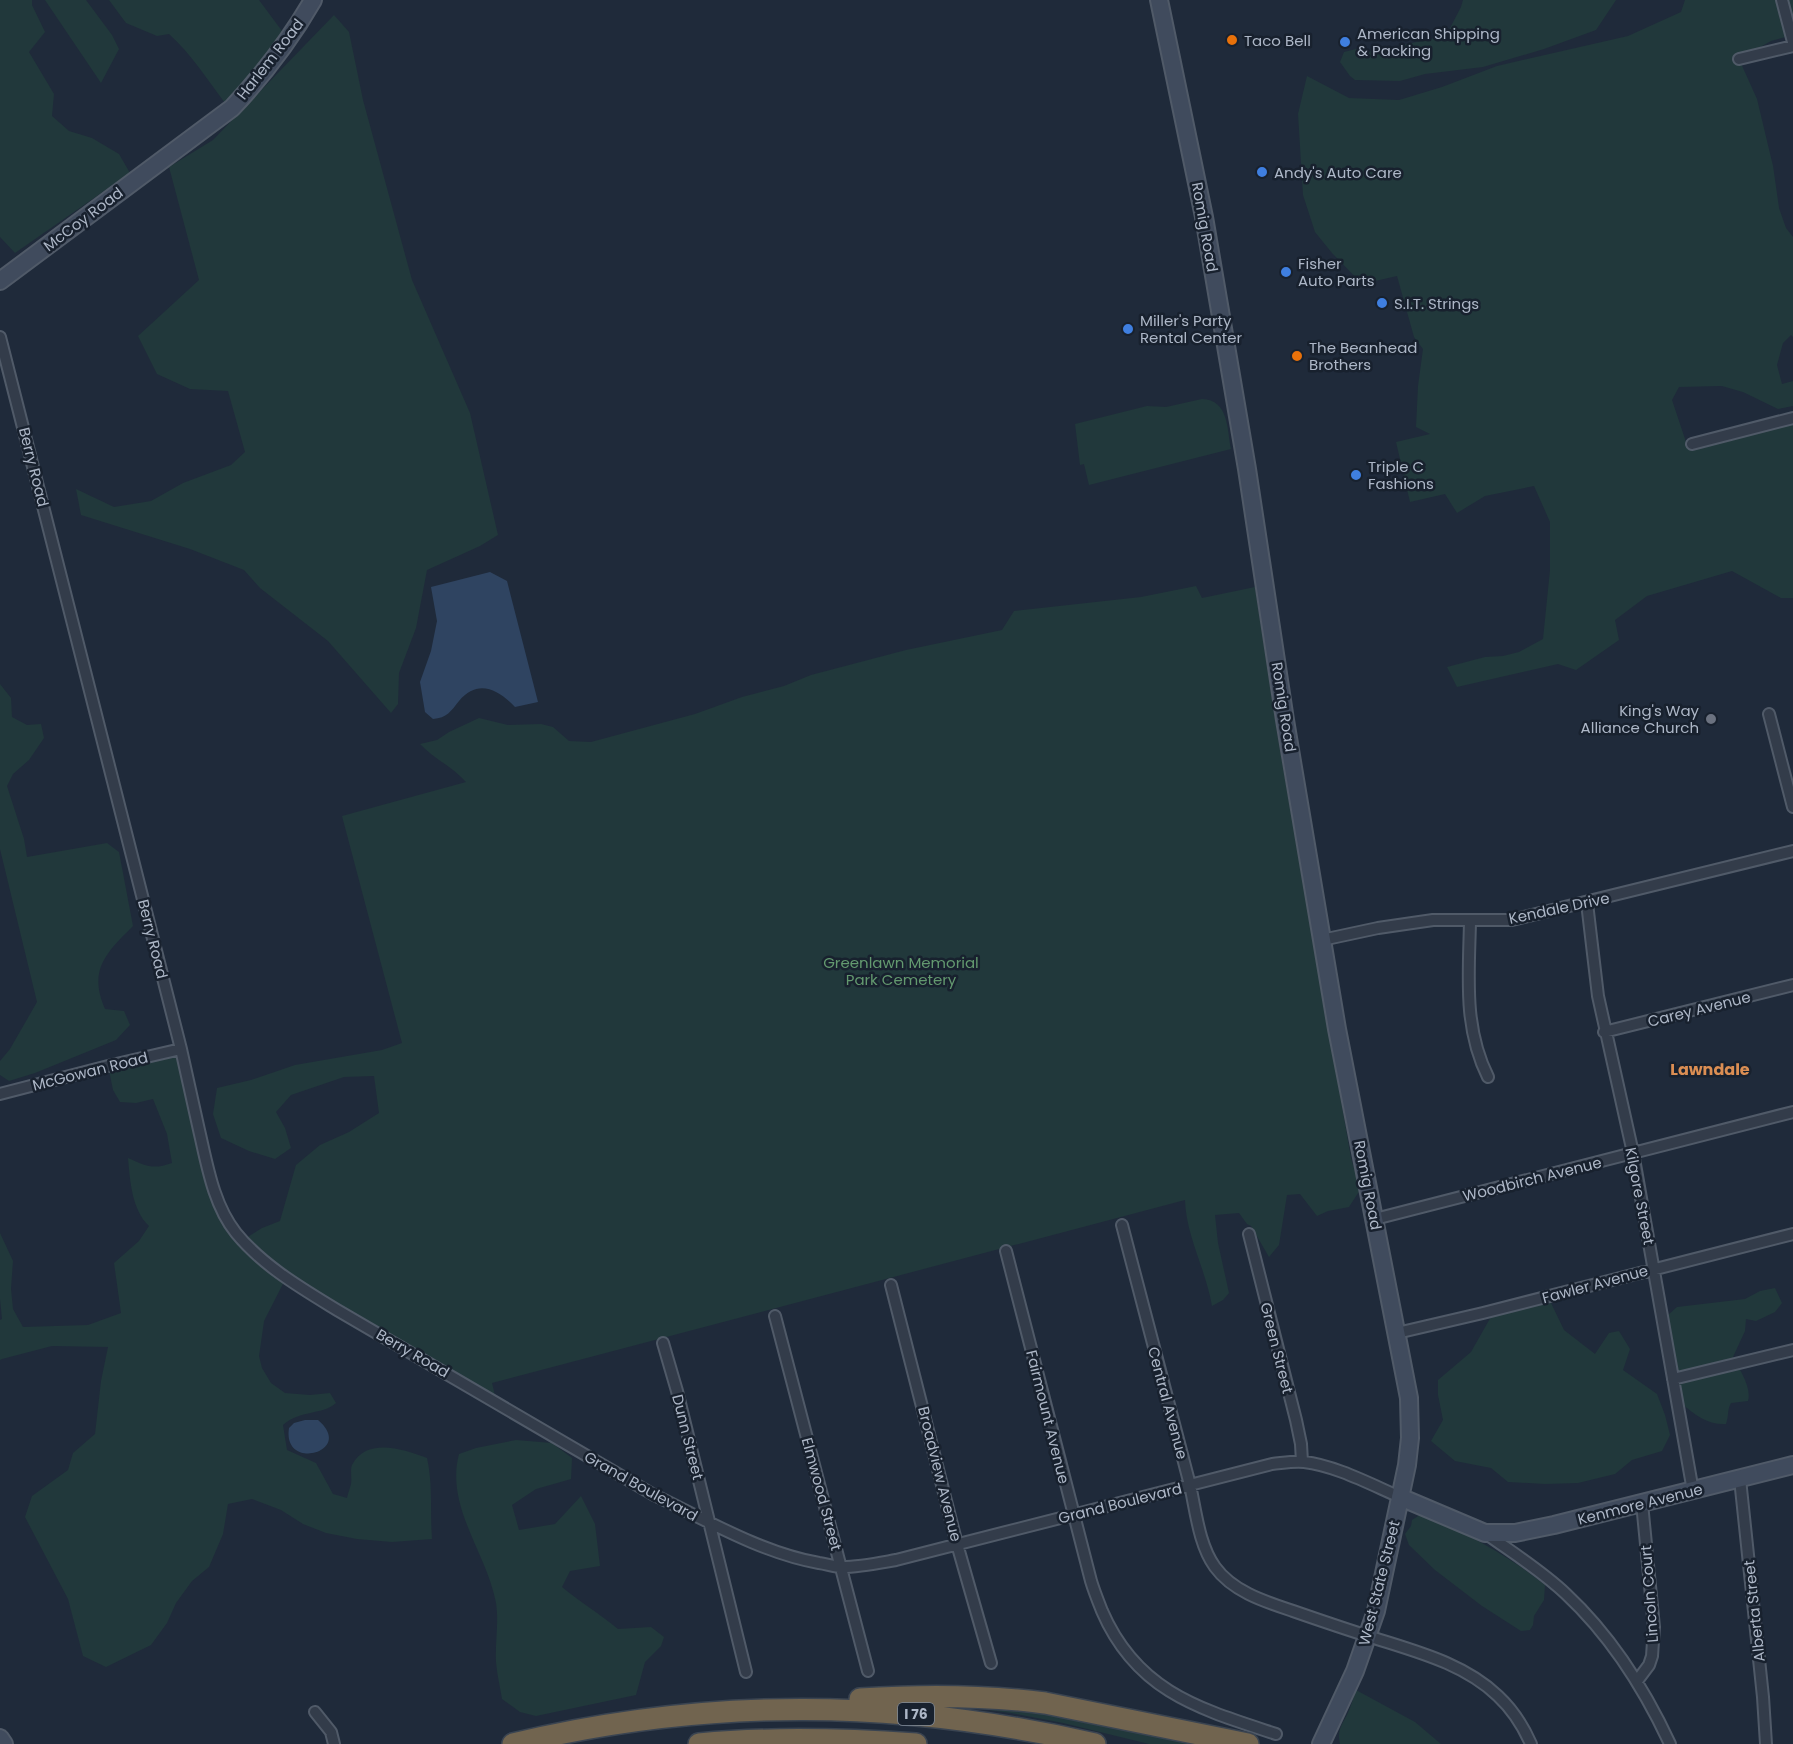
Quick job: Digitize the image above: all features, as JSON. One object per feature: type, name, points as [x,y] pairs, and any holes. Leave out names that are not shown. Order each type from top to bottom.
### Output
[{"type":"highway","points":[[735,1711],[810,1702],[890,1697],[982,1697],[1045,1703],[1248,1744]]},
{"type":"highway","name":"I 76","points":[[513,1744],[609,1724],[658,1717],[735,1711],[809,1709],[927,1715],[989,1723],[1095,1744]]},
{"type":"highway","name":"I 76","points":[[699,1744],[794,1740],[916,1744]]},
{"type":"street","name":"Harlem Road","points":[[166,158],[232,108],[256,83],[288,42],[313,0]]},
{"type":"street","name":"Romig Road","points":[[1159,0],[1204,217],[1247,468],[1285,720],[1337,1029],[1397,1333],[1409,1414]]},
{"type":"street","points":[[1739,59],[1793,44],[1782,0]]},
{"type":"street","name":"McCoy Road","points":[[0,282],[166,158]]},
{"type":"street","name":"Berry Road","points":[[0,337],[181,1050],[206,1161],[214,1190],[225,1216],[236,1234],[261,1258],[300,1287],[497,1404]]},
{"type":"street","points":[[1692,444],[1793,418]]},
{"type":"street","points":[[1769,714],[1793,807]]},
{"type":"street","name":"Kendale Drive","points":[[1322,940],[1378,928],[1433,920],[1512,920],[1793,851]]},
{"type":"street","name":"Kilgore Street","points":[[1587,903],[1596,987],[1604,1032],[1633,1153],[1693,1491]]},
{"type":"street","points":[[1470,921],[1471,1031],[1480,1062],[1488,1077]]},
{"type":"street","name":"Carey Avenue","points":[[1604,1032],[1793,985]]},
{"type":"street","name":"McGowan Road","points":[[0,1094],[181,1050]]},
{"type":"street","name":"Woodbirch Avenue","points":[[1375,1219],[1793,1112]]},
{"type":"street","name":"Central Avenue","points":[[1122,1225],[1205,1548],[1212,1563],[1224,1577],[1246,1592],[1458,1668],[1497,1695],[1512,1711],[1531,1744]]},
{"type":"street","name":"Green Street","points":[[1249,1234],[1296,1420],[1302,1462]]},
{"type":"street","name":"Fawler Avenue","points":[[1397,1333],[1793,1234]]},
{"type":"street","name":"Fairmount Avenue","points":[[1006,1251],[1091,1581],[1111,1630],[1135,1664],[1158,1685],[1177,1696],[1235,1721],[1276,1734]]},
{"type":"street","name":"Broadview Avenue","points":[[891,1285],[957,1544],[992,1663]]},
{"type":"street","name":"Elmwood Street","points":[[775,1316],[868,1671]]},
{"type":"street","name":"Dunn Street","points":[[663,1343],[746,1672]]},
{"type":"street","points":[[1673,1379],[1793,1350]]},
{"type":"street","name":"Grand Boulevard","points":[[497,1404],[654,1495],[709,1523],[788,1555],[841,1567],[896,1560],[1272,1464],[1302,1462],[1330,1468],[1485,1533],[1542,1574],[1566,1594],[1604,1635],[1637,1681],[1670,1744]]},
{"type":"street","name":"West State Street","points":[[1321,1744],[1355,1671],[1381,1590],[1407,1465],[1410,1438],[1409,1414]]},
{"type":"street","name":"Kenmore Avenue","points":[[1485,1533],[1525,1532],[1793,1465]]},
{"type":"street","name":"Alberta Street","points":[[1740,1479],[1766,1744]]},
{"type":"street","name":"Lincoln Court","points":[[1637,1681],[1649,1665],[1654,1635],[1642,1503]]},
{"type":"street","points":[[315,1712],[331,1732],[334,1744]]},
{"type":"street","points":[[0,1738],[4,1744]]},
{"type":"green space","points":[[0,0],[32,0],[32,5],[45,32],[29,52],[54,94],[52,116],[69,131],[92,138],[119,154],[130,173],[15,253],[0,237]]},
{"type":"green space","points":[[45,0],[86,0],[112,35],[119,49],[101,83]]},
{"type":"green space","points":[[109,0],[259,0],[285,35],[225,103],[192,58],[169,34],[157,36],[126,23]]},
{"type":"green space","points":[[1463,0],[1616,0],[1596,30],[1544,49],[1483,67],[1425,74],[1400,81],[1355,80],[1340,62],[1344,52],[1356,49],[1373,51],[1441,37],[1450,28]]},
{"type":"green space","points":[[1685,0],[1793,0],[1793,35],[1771,41],[1739,59],[1757,99],[1773,166],[1779,208],[1786,228],[1793,237],[1793,337],[1791,335],[1783,343],[1777,365],[1782,384],[1793,381],[1793,406],[1778,409],[1743,392],[1722,386],[1679,387],[1672,400],[1688,448],[1793,424],[1793,598],[1781,598],[1732,571],[1647,596],[1615,620],[1619,640],[1576,670],[1558,664],[1457,687],[1447,667],[1485,657],[1519,652],[1543,639],[1550,570],[1550,522],[1534,486],[1485,496],[1457,513],[1445,494],[1410,502],[1396,442],[1430,434],[1416,427],[1423,349],[1414,337],[1397,276],[1362,284],[1315,232],[1303,195],[1298,114],[1307,76],[1349,98],[1399,100],[1442,87],[1497,66],[1628,36],[1681,12]]},
{"type":"green space","points":[[334,15],[349,32],[363,100],[412,280],[470,413],[498,535],[480,546],[427,570],[416,628],[399,673],[398,704],[391,713],[328,641],[260,588],[244,570],[190,549],[81,515],[76,489],[114,507],[151,501],[183,483],[231,465],[245,452],[228,391],[190,389],[157,374],[138,336],[199,280],[169,167],[213,140]]},
{"type":"green space","points":[[1202,399],[1217,404],[1222,410],[1231,449],[1089,485],[1084,464],[1080,465],[1075,424],[1147,406],[1166,407]]},
{"type":"green space","name":"Greenlawn Memorial Park Cemetery","points":[[1196,586],[1202,598],[1255,587],[1277,732],[1351,1158],[1360,1190],[1349,1207],[1328,1211],[1317,1216],[1300,1194],[1287,1195],[1279,1245],[1269,1257],[1251,1226],[1239,1213],[1215,1215],[1218,1243],[1229,1293],[1223,1300],[1212,1306],[1192,1240],[1185,1200],[492,1383],[497,1404],[286,1278],[264,1321],[259,1356],[262,1368],[271,1383],[285,1393],[310,1395],[330,1393],[336,1403],[331,1407],[296,1417],[283,1425],[287,1450],[316,1463],[333,1494],[347,1498],[351,1484],[352,1465],[359,1456],[367,1451],[377,1448],[398,1449],[427,1458],[431,1488],[432,1539],[392,1542],[357,1539],[326,1533],[303,1524],[281,1510],[252,1499],[228,1504],[223,1534],[209,1567],[192,1581],[151,1645],[106,1667],[83,1656],[68,1599],[25,1517],[32,1496],[68,1470],[73,1453],[95,1434],[101,1381],[108,1347],[52,1346],[0,1360],[0,1320],[2,1319],[0,1233],[13,1261],[11,1289],[13,1309],[23,1327],[88,1325],[121,1313],[114,1263],[139,1241],[149,1226],[135,1204],[128,1158],[150,1166],[172,1163],[167,1134],[153,1099],[136,1103],[120,1102],[113,1090],[108,1066],[181,1049],[214,1189],[243,1240],[262,1228],[280,1221],[296,1165],[320,1145],[349,1132],[379,1113],[374,1076],[344,1077],[291,1095],[276,1112],[285,1128],[291,1148],[275,1159],[249,1151],[221,1138],[213,1114],[217,1088],[251,1080],[295,1065],[382,1050],[402,1043],[342,816],[466,782],[420,744],[437,740],[479,718],[508,725],[541,724],[553,727],[569,741],[591,742],[695,714],[742,697],[784,686],[811,675],[906,650],[1002,630],[1014,611],[1141,597]]},
{"type":"green space","points":[[0,684],[11,698],[12,717],[27,725],[41,724],[44,738],[29,760],[13,774],[7,786],[24,839],[27,857],[107,843],[119,852],[133,926],[108,954],[99,973],[98,983],[105,1009],[124,1011],[130,1025],[116,1040],[35,1073],[9,1081],[0,1075],[0,1061],[10,1049],[37,1002],[0,849]]},
{"type":"green space","points":[[1775,1288],[1782,1303],[1775,1312],[1756,1321],[1746,1319],[1745,1331],[1733,1357],[1747,1384],[1748,1401],[1731,1403],[1726,1424],[1713,1423],[1692,1412],[1682,1404],[1668,1315],[1677,1307],[1745,1299],[1760,1291]]},
{"type":"green space","points":[[1551,1303],[1564,1330],[1595,1354],[1609,1333],[1619,1331],[1630,1349],[1623,1370],[1657,1394],[1665,1415],[1670,1435],[1662,1451],[1632,1460],[1615,1474],[1578,1483],[1545,1484],[1508,1482],[1491,1468],[1455,1461],[1431,1441],[1443,1420],[1438,1395],[1438,1380],[1471,1352],[1492,1315]]},
{"type":"green space","points":[[516,1440],[552,1443],[572,1458],[571,1479],[536,1489],[512,1505],[519,1530],[555,1524],[581,1496],[595,1524],[600,1566],[570,1571],[562,1587],[618,1629],[651,1627],[664,1637],[661,1646],[645,1662],[636,1695],[536,1716],[520,1712],[502,1699],[496,1662],[496,1603],[491,1584],[462,1511],[456,1474],[459,1454]]},
{"type":"green space","points":[[1423,1513],[1486,1545],[1545,1585],[1544,1600],[1534,1616],[1530,1630],[1521,1631],[1482,1606],[1435,1570],[1409,1545],[1405,1534],[1412,1520]]},
{"type":"green space","points":[[1356,1690],[1415,1722],[1441,1744],[1340,1744],[1340,1729]]},
{"type":"green space","points":[[908,1699],[985,1703],[1227,1744],[1149,1744],[1011,1713]]},
{"type":"water","points":[[490,572],[507,581],[538,702],[515,707],[495,692],[481,688],[466,694],[445,716],[433,719],[425,712],[420,682],[431,651],[437,621],[431,587]]},
{"type":"water","points":[[318,1420],[327,1431],[329,1441],[324,1448],[305,1453],[296,1450],[290,1442],[289,1428],[294,1423]]},
{"type":"place","name":"Taco Bell","points":[[1232,40]]},
{"type":"place","name":"American Shipping & Packing","points":[[1345,42]]},
{"type":"place","name":"Andy's Auto Care","points":[[1262,172]]},
{"type":"place","name":"Fisher Auto Parts","points":[[1286,272]]},
{"type":"place","name":"S.I.T. Strings","points":[[1382,303]]},
{"type":"place","name":"Miller's Party Rental Center","points":[[1128,329]]},
{"type":"place","name":"The Beanhead Brothers","points":[[1297,356]]},
{"type":"place","name":"Triple C Fashions","points":[[1356,475]]},
{"type":"place","name":"King's Way Alliance Church","points":[[1711,719]]},
{"type":"district","name":"Lawndale","points":[[1710,1069]]}]
